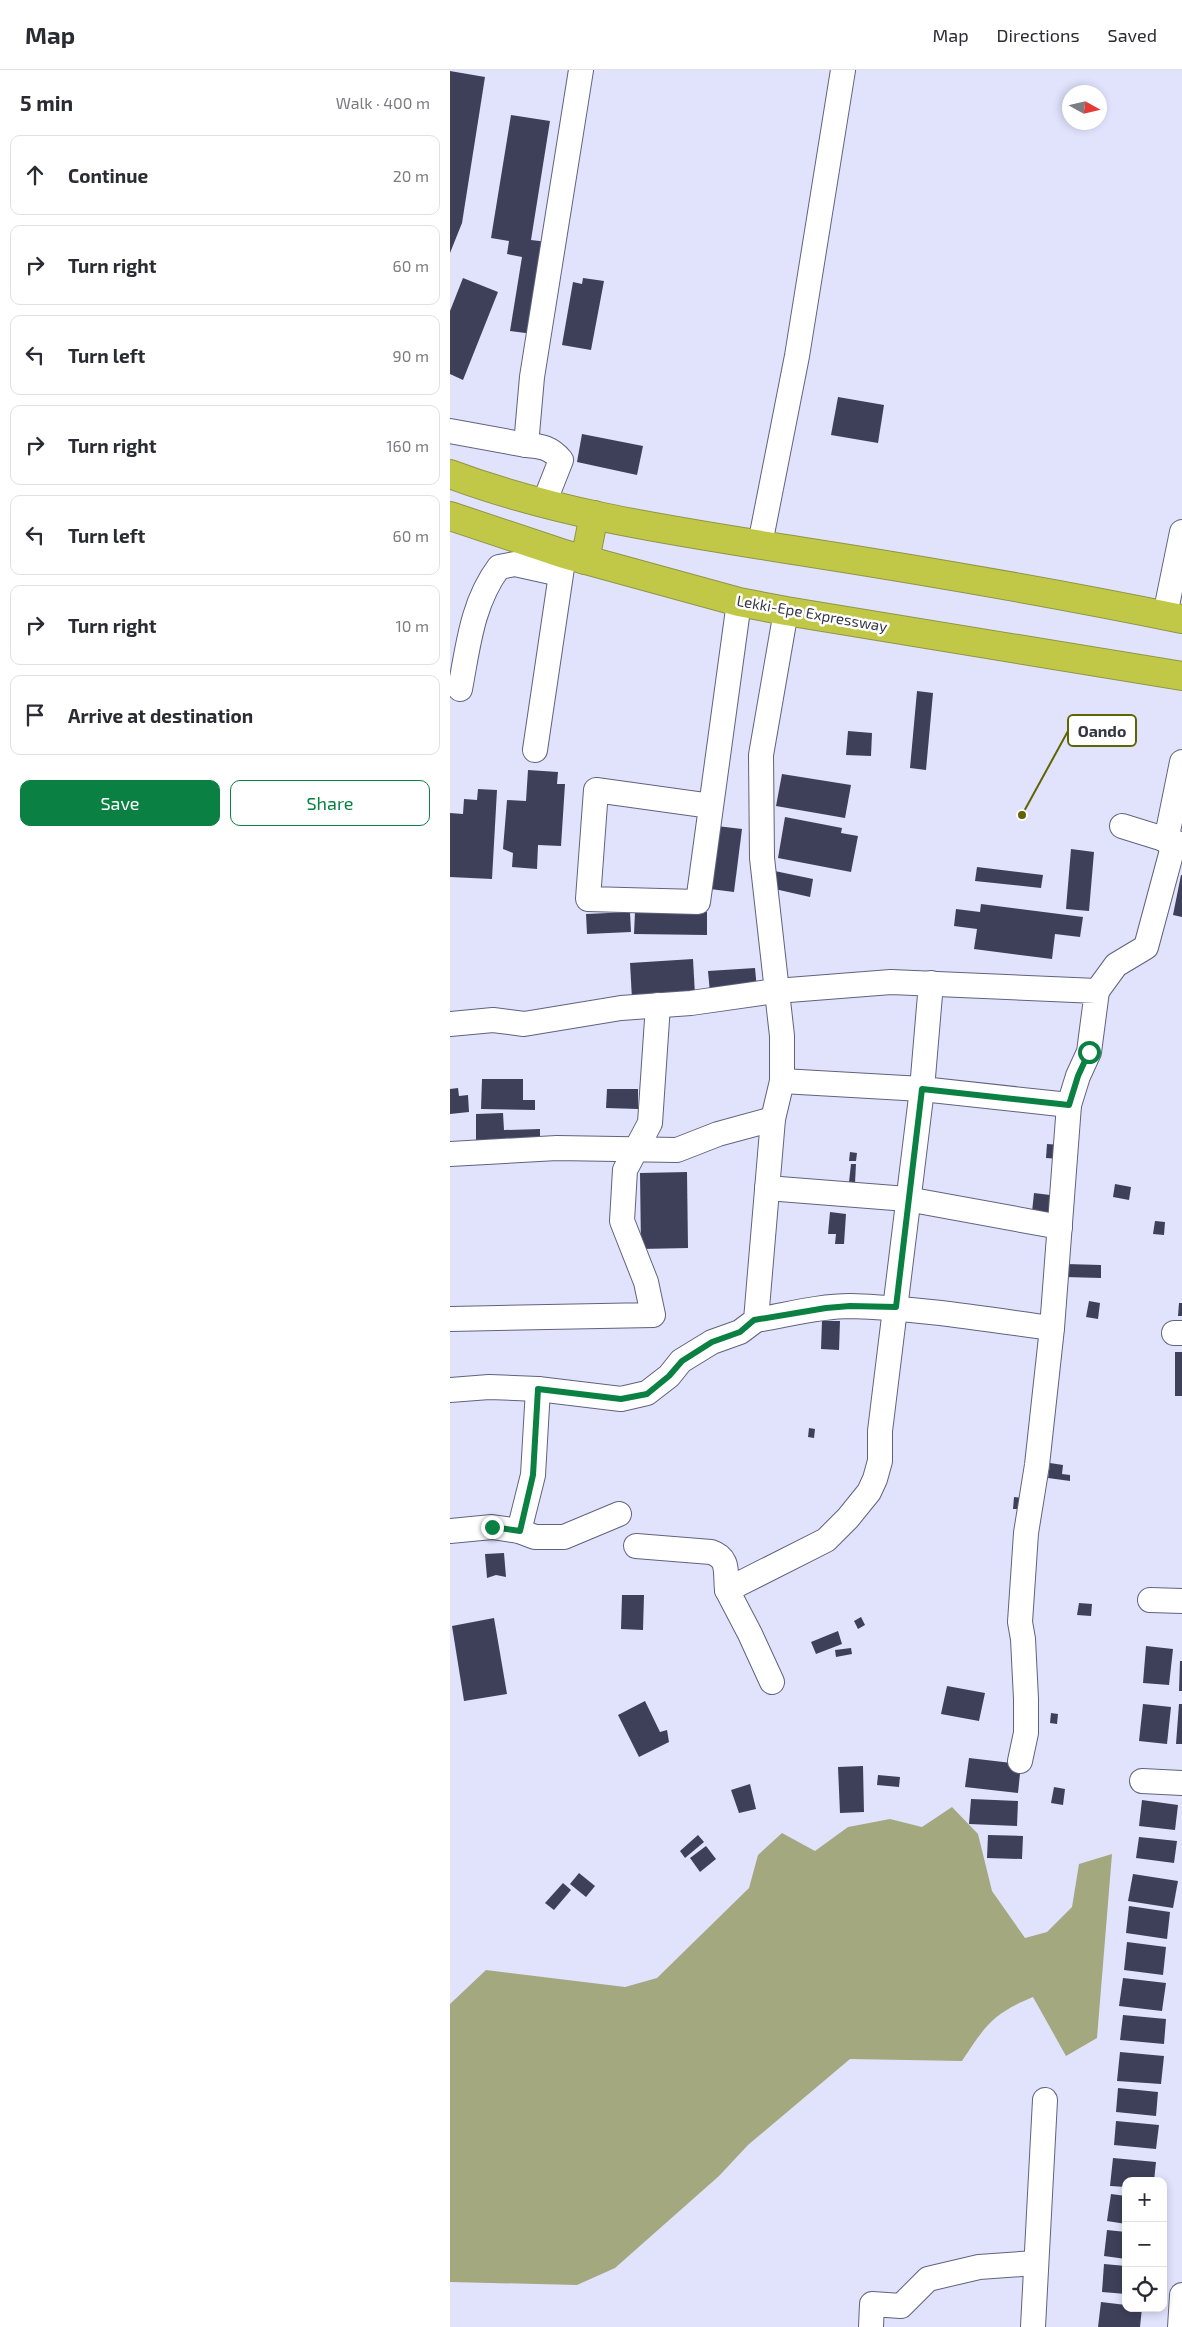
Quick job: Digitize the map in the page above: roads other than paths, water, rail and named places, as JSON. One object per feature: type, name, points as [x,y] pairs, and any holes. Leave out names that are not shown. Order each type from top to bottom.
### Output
[{"type":"highway","points":[[450,474],[484,487],[594,515],[923,570],[1174,617]]},
{"type":"highway","points":[[570,563],[594,515]]},
{"type":"highway","name":"Lekki-Epe Expressway","points":[[450,516],[570,563],[739,602],[1182,676]]},
{"type":"street","points":[[526,445],[532,377],[581,70]]},
{"type":"street","points":[[760,544],[797,356],[843,70]]},
{"type":"street","points":[[450,431],[526,445],[544,446],[554,451],[561,460],[544,503]]},
{"type":"street","points":[[1174,617],[1182,532]]},
{"type":"street","points":[[460,689],[474,614],[487,583],[499,567],[515,564],[570,563],[535,750]]},
{"type":"street","points":[[711,806],[596,790],[588,899],[698,902],[739,602]]},
{"type":"street","points":[[756,1320],[773,1119],[782,1081],[782,1036],[762,858],[761,755],[786,611]]},
{"type":"street","points":[[1020,1761],[1026,1733],[1025,1664],[1020,1622],[1024,1563],[1052,1328],[1069,1105],[1078,1076],[1089,1052],[1097,991],[1116,966],[1146,947],[1174,843],[1182,762]]},
{"type":"street","points":[[1122,826],[1174,843]]},
{"type":"street","points":[[450,1024],[494,1020],[524,1024],[621,1008],[776,991],[890,982],[1097,991]]},
{"type":"street","points":[[727,1590],[826,1540],[869,1492],[880,1461],[880,1431],[922,1089],[931,983]]},
{"type":"street","points":[[450,1318],[653,1315],[646,1282],[622,1221],[625,1170],[650,1123],[658,1005]]},
{"type":"street","points":[[782,1081],[922,1089],[1069,1105]]},
{"type":"street","points":[[450,1154],[557,1148],[677,1150],[718,1134],[773,1119]]},
{"type":"street","points":[[767,1188],[907,1199],[1060,1227]]},
{"type":"street","points":[[450,1390],[489,1387],[538,1389],[621,1399],[647,1394],[669,1376],[682,1361],[712,1342],[740,1332],[756,1320],[826,1308],[850,1306],[896,1307],[1052,1328]]},
{"type":"street","points":[[520,1531],[533,1475],[538,1389]]},
{"type":"street","points":[[450,1531],[492,1527],[520,1531],[535,1537],[564,1537],[580,1532],[619,1514]]},
{"type":"street","points":[[636,1546],[711,1552],[721,1555],[724,1559],[727,1590],[772,1682]]},
{"type":"street","points":[[1150,1600],[1182,1601]]},
{"type":"street","points":[[1142,1782],[1182,1783]]},
{"type":"street","points":[[1033,2327],[1046,2100]]},
{"type":"street","points":[[870,2327],[872,2304],[901,2306],[928,2279],[979,2267],[1036,2264]]},
{"type":"street","points":[[1180,2327],[1182,2295]]},
{"type":"place","name":"Oando","points":[[1022,815]]}]
